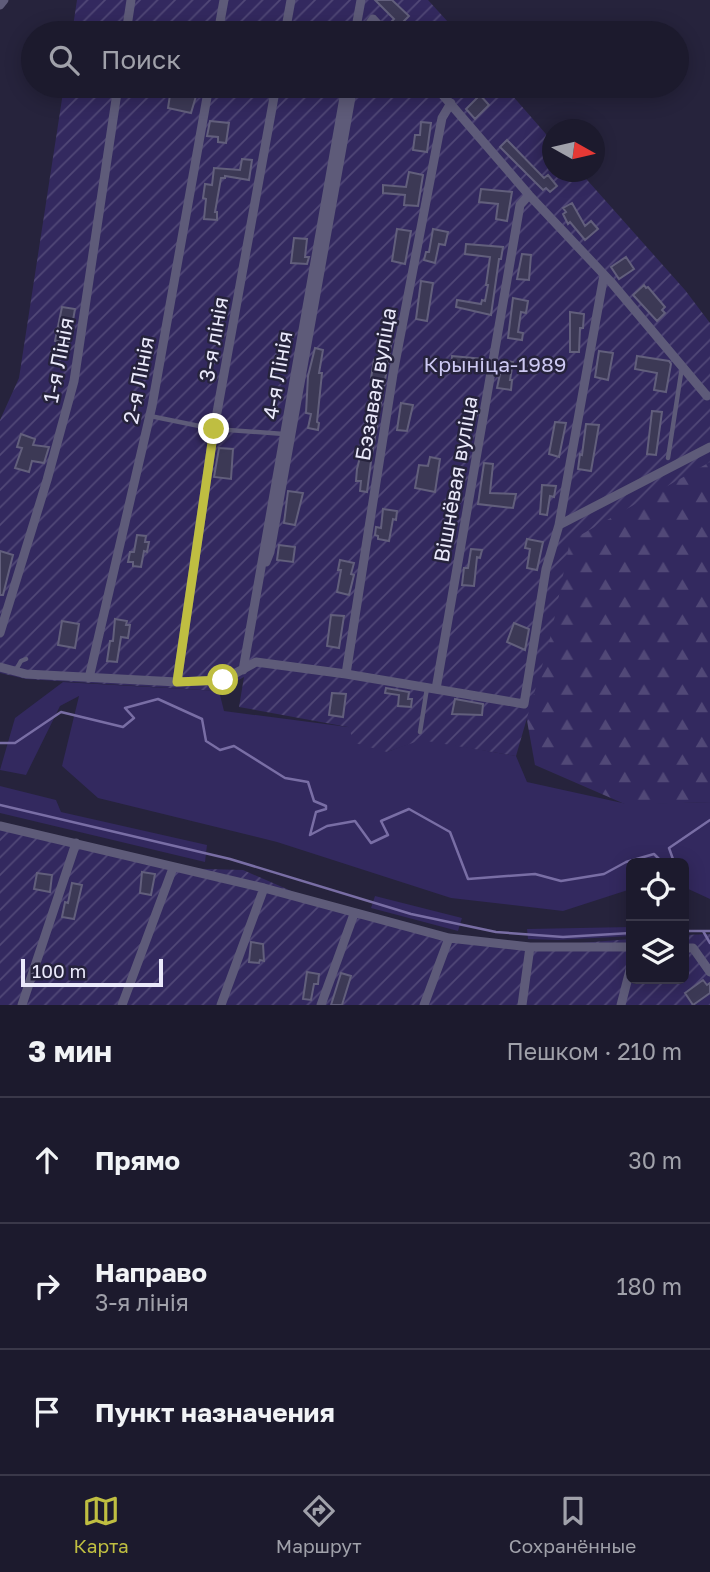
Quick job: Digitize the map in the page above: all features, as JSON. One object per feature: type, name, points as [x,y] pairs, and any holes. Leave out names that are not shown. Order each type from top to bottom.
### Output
[{"type":"street","points":[[0,5],[4,0]]},
{"type":"street","points":[[128,21],[131,0]]},
{"type":"street","points":[[220,21],[224,0]]},
{"type":"street","points":[[287,21],[291,0]]},
{"type":"street","points":[[357,21],[361,0]]},
{"type":"street","name":"1-я Лінія","points":[[0,633],[74,381],[116,98]]},
{"type":"street","name":"2-я Лінія","points":[[89,678],[150,416],[207,98]]},
{"type":"street","name":"3-я лінія","points":[[177,682],[214,429],[274,98]]},
{"type":"street","name":"4-я Лінія","points":[[243,670],[344,98]]},
{"type":"street","points":[[259,578],[270,552],[351,98]]},
{"type":"street","points":[[446,98],[528,195],[604,275],[707,396]]},
{"type":"street","name":"Бэзавая вуліца","points":[[346,674],[393,374],[442,118],[451,103]]},
{"type":"street","name":"Вішнёвая вуліца","points":[[432,688],[520,205],[528,195]]},
{"type":"street","points":[[0,667],[89,678],[177,682],[223,680],[256,662],[524,704],[546,569],[559,525],[604,275]]},
{"type":"street","points":[[559,525],[710,447]]},
{"type":"street","points":[[0,826],[264,888],[449,938],[530,947],[626,947]]},
{"type":"street","points":[[22,1005],[76,843]]},
{"type":"street","points":[[122,1005],[173,868]]},
{"type":"street","points":[[221,1005],[264,888]]},
{"type":"street","points":[[321,1005],[354,914]]},
{"type":"street","points":[[424,1005],[449,938]]},
{"type":"street","points":[[522,1005],[530,947]]},
{"type":"street","points":[[689,948],[693,948],[710,972]]},
{"type":"street","points":[[621,1005],[626,984]]},
{"type":"lane","points":[[668,458],[682,366]]},
{"type":"lane","points":[[150,416],[214,429],[284,434]]},
{"type":"lane","points":[[16,671],[26,659]]},
{"type":"lane","points":[[421,732],[432,688]]},
{"type":"green space","points":[[77,0],[428,0],[447,21],[74,21]]},
{"type":"green space","name":"Крыніца-1989","points":[[62,98],[514,98],[542,130],[542,182],[589,182],[685,290],[710,323],[710,462],[570,541],[551,635],[516,756],[421,740],[387,752],[355,743],[348,727],[239,707],[244,677],[219,691],[26,679],[0,673],[0,420],[19,378]]},
{"type":"green space","points":[[710,447],[710,802],[627,805],[535,765],[524,704],[559,525]]},
{"type":"green space","points":[[63,682],[219,691],[224,711],[348,727],[387,752],[421,739],[516,756],[527,782],[627,804],[710,802],[710,899],[689,889],[689,858],[626,858],[626,891],[563,911],[451,898],[277,842],[98,798],[62,766],[79,696],[60,706],[26,775],[0,770],[15,718]]},
{"type":"green space","points":[[0,786],[56,800],[61,812],[207,845],[205,862],[0,813]]},
{"type":"green space","points":[[0,826],[173,868],[243,870],[319,903],[449,938],[530,947],[626,939],[626,984],[689,984],[689,935],[710,934],[710,1005],[0,1005]]},
{"type":"green space","points":[[375,896],[462,918],[458,931],[371,908]]},
{"type":"green space","points":[[626,927],[626,936],[528,939],[527,929]]},
{"type":"building","points":[[375,0],[392,0],[409,16],[404,21],[392,21],[394,19]]},
{"type":"building","points":[[170,98],[195,98],[191,113],[168,108]]},
{"type":"building","points":[[477,98],[483,98],[489,105],[475,119],[466,109]]},
{"type":"building","points":[[210,121],[229,123],[226,143],[218,142],[218,137],[207,136]]},
{"type":"building","points":[[421,122],[431,123],[427,152],[413,150],[415,135],[420,135]]},
{"type":"building","points":[[507,140],[542,176],[542,182],[554,182],[557,186],[550,192],[546,188],[543,190],[500,147]]},
{"type":"building","points":[[242,159],[252,160],[249,180],[225,176],[221,178],[215,212],[217,220],[204,219],[205,184],[212,185],[214,168],[240,170]]},
{"type":"building","points":[[409,172],[423,175],[418,206],[404,205],[405,195],[383,193],[383,185],[406,187]]},
{"type":"building","points":[[481,189],[512,192],[507,221],[496,219],[498,204],[479,202]]},
{"type":"building","points":[[572,203],[585,226],[591,221],[598,229],[585,240],[570,222],[568,224],[563,214],[566,212],[563,208]]},
{"type":"building","points":[[397,229],[411,231],[405,264],[392,261]]},
{"type":"building","points":[[433,229],[448,232],[445,245],[439,244],[435,263],[424,260],[426,252],[429,252]]},
{"type":"building","points":[[294,238],[307,239],[307,264],[291,263]]},
{"type":"building","points":[[466,244],[503,247],[491,315],[456,307],[457,300],[481,304],[482,300],[485,301],[488,285],[490,257],[465,254]]},
{"type":"building","points":[[522,254],[531,255],[529,280],[517,279]]},
{"type":"building","points":[[626,257],[634,269],[619,279],[611,267]]},
{"type":"building","points":[[421,281],[433,283],[427,321],[416,319]]},
{"type":"building","points":[[644,285],[665,307],[662,310],[665,313],[657,321],[633,295]]},
{"type":"building","points":[[513,298],[528,301],[526,313],[521,312],[518,332],[523,333],[522,340],[508,338]]},
{"type":"building","points":[[62,307],[75,309],[69,343],[55,341]]},
{"type":"building","points":[[570,312],[584,314],[583,328],[580,328],[579,352],[570,352]]},
{"type":"building","points":[[384,339],[392,340],[367,492],[360,491],[361,481],[356,481],[357,469],[362,449],[365,449],[367,412],[372,413],[376,378],[371,378],[374,360],[381,361]]},
{"type":"building","points":[[315,348],[323,350],[319,373],[322,373],[318,430],[308,428],[311,414],[306,413],[308,376]]},
{"type":"building","points":[[599,351],[613,353],[608,380],[595,377]]},
{"type":"building","points":[[452,356],[483,359],[481,369],[459,365],[459,368],[451,367]]},
{"type":"building","points":[[637,356],[669,361],[671,364],[666,392],[654,390],[657,373],[635,369]]},
{"type":"building","points":[[503,360],[513,362],[511,390],[497,388]]},
{"type":"building","points":[[401,403],[413,405],[407,431],[397,430]]},
{"type":"building","points":[[652,411],[662,412],[656,455],[647,454]]},
{"type":"building","points":[[555,422],[566,423],[559,457],[549,454]]},
{"type":"building","points":[[586,424],[599,425],[591,471],[578,469]]},
{"type":"building","points":[[21,434],[35,439],[33,445],[49,447],[44,463],[32,461],[29,472],[15,468],[22,448],[17,447]]},
{"type":"building","points":[[219,448],[233,449],[231,479],[214,477]]},
{"type":"building","points":[[430,457],[440,459],[435,492],[415,488],[419,465],[428,466]]},
{"type":"building","points":[[484,463],[493,464],[490,493],[516,494],[513,508],[478,504]]},
{"type":"building","points":[[542,485],[556,486],[554,497],[550,496],[547,515],[540,514]]},
{"type":"building","points":[[288,491],[303,493],[295,525],[284,523]]},
{"type":"building","points":[[383,509],[397,511],[389,541],[378,539],[375,535],[376,527],[381,528]]},
{"type":"building","points":[[137,535],[146,536],[145,542],[149,542],[141,567],[128,562],[130,552],[134,552]]},
{"type":"building","points":[[527,539],[543,542],[537,570],[527,568],[530,549],[525,548]]},
{"type":"building","points":[[279,545],[295,547],[293,562],[277,560]]},
{"type":"building","points":[[471,549],[482,550],[480,558],[477,557],[474,586],[462,585],[464,568],[468,568]]},
{"type":"building","points":[[0,551],[13,555],[3,595],[0,595]]},
{"type":"building","points":[[340,560],[354,563],[349,595],[337,592]]},
{"type":"building","points":[[331,615],[344,616],[339,648],[327,646]]},
{"type":"building","points":[[115,619],[127,621],[126,625],[130,625],[128,638],[121,637],[117,662],[107,661],[110,641],[113,641]]},
{"type":"building","points":[[62,621],[79,624],[75,648],[58,645]]},
{"type":"building","points":[[514,623],[529,629],[525,650],[507,642]]},
{"type":"building","points":[[386,688],[409,692],[411,707],[398,706],[399,695],[385,693]]},
{"type":"building","points":[[332,693],[346,694],[343,717],[329,715]]},
{"type":"building","points":[[455,699],[483,704],[482,715],[452,714]]},
{"type":"building","points":[[142,872],[155,874],[151,895],[140,893]]},
{"type":"building","points":[[37,873],[52,875],[50,892],[34,889]]},
{"type":"building","points":[[72,883],[82,885],[74,919],[62,917]]},
{"type":"building","points":[[251,942],[263,944],[264,961],[249,962]]},
{"type":"building","points":[[307,972],[319,974],[311,1000],[303,999]]},
{"type":"building","points":[[341,973],[351,976],[342,1005],[331,1005]]},
{"type":"building","points":[[703,980],[707,985],[710,983],[710,993],[693,1005],[685,993]]},
{"type":"waterway","points":[[0,743],[15,743],[61,712],[123,727],[134,718],[125,708],[158,699],[202,719],[206,741],[220,750],[234,746],[285,778],[308,782],[314,801],[326,806],[326,809],[316,812],[310,835],[327,826],[355,821],[371,843],[388,835],[381,821],[409,809],[450,832],[468,879],[535,874],[561,881],[604,874],[626,862]]},
{"type":"waterway","points":[[0,805],[230,859],[411,914],[496,932],[563,937],[626,933]]},
{"type":"waterway","points":[[673,858],[669,848],[710,820]]},
{"type":"waterway","points":[[640,858],[654,854],[658,858]]},
{"type":"waterway","points":[[689,931],[710,931]]},
{"type":"waterway","points":[[703,931],[710,943]]},
{"type":"route","points":[[214,429],[177,682],[223,680]]}]
